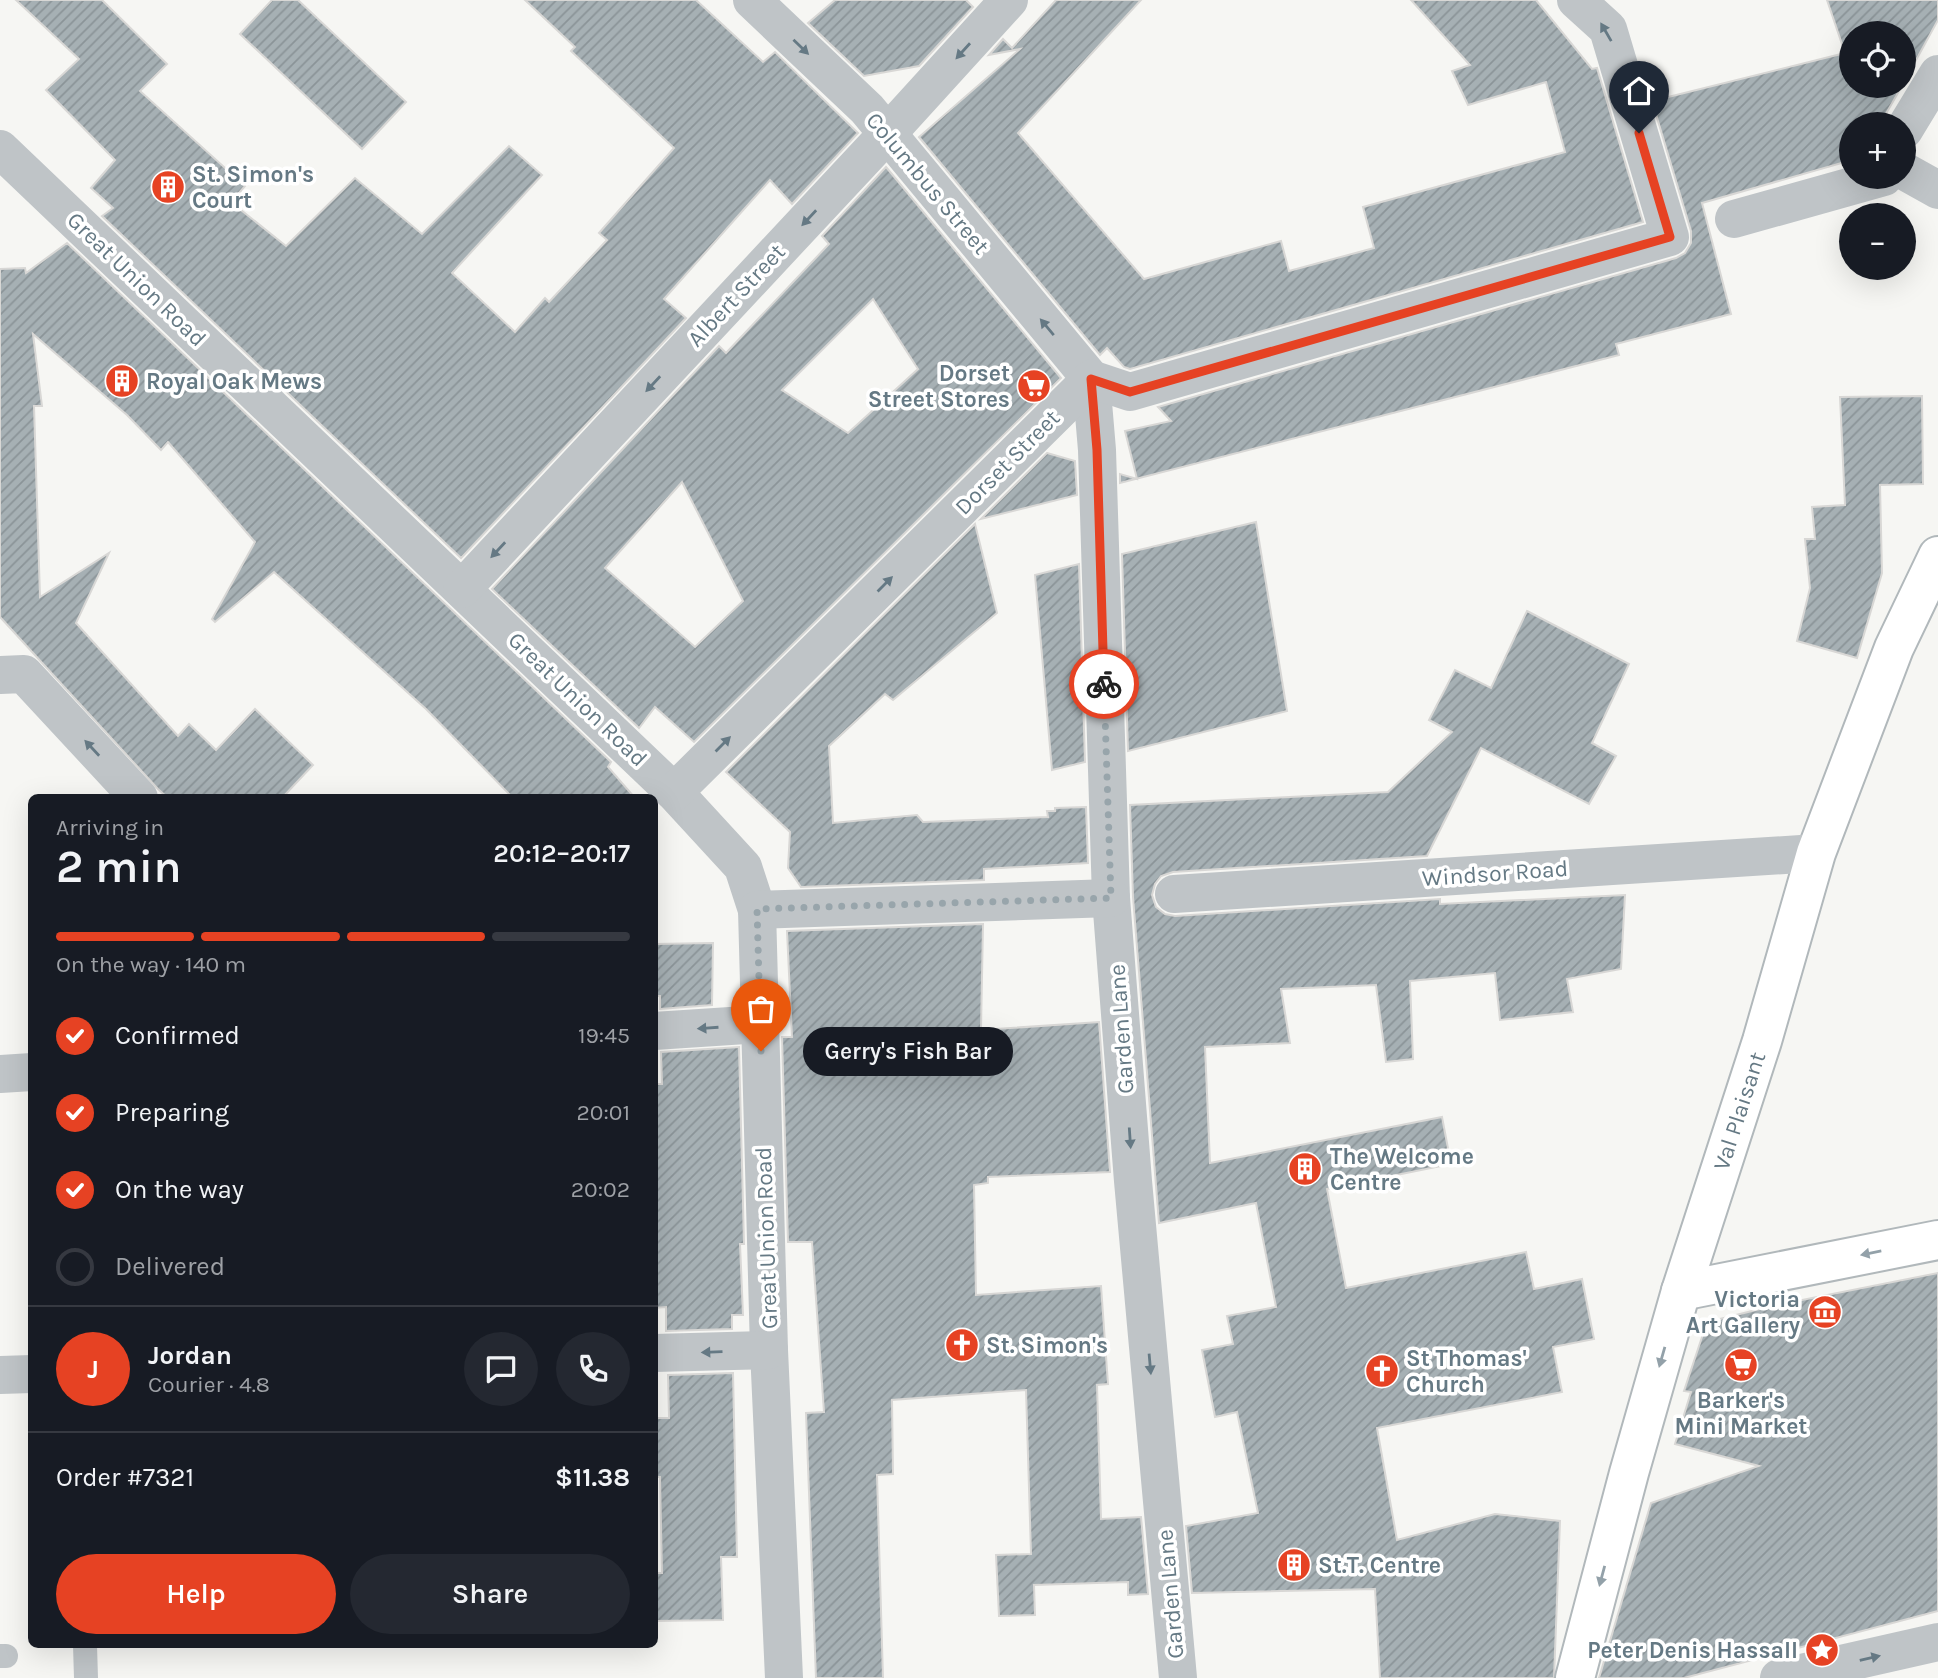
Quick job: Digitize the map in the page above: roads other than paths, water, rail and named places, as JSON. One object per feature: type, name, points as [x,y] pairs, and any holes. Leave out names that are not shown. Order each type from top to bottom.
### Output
[{"type":"main road","name":"Val Plaisant","points":[[1575,1678],[1681,1291],[1762,1041],[1816,853],[1894,648],[1938,556]]},
{"type":"main road","points":[[1681,1291],[1938,1240]]},
{"type":"street","name":"Columbus Street","points":[[752,0],[867,109],[1091,379]]},
{"type":"street","name":"Albert Street","points":[[462,589],[1009,0]]},
{"type":"street","points":[[1091,379],[1130,392],[1670,237],[1608,29],[1576,0]]},
{"type":"street","points":[[1915,112],[1938,74]]},
{"type":"street","name":"Great Union Road","points":[[0,149],[674,792],[743,867],[757,909],[769,1350],[783,1678]]},
{"type":"street","points":[[1916,178],[1938,190]]},
{"type":"street","points":[[1734,219],[1841,189]]},
{"type":"street","name":"Dorset Street","points":[[674,792],[1091,379]]},
{"type":"street","name":"Garden Lane","points":[[1091,379],[1097,463],[1111,898],[1133,1181],[1178,1678]]},
{"type":"street","points":[[0,675],[24,674],[135,794]]},
{"type":"street","name":"Windsor Road","points":[[1174,894],[1816,853]]},
{"type":"street","points":[[757,909],[1111,898]]},
{"type":"street","points":[[658,1031],[761,1024]]},
{"type":"street","points":[[0,1074],[28,1072]]},
{"type":"street","points":[[658,1353],[769,1350]]},
{"type":"street","points":[[0,1375],[28,1374]]},
{"type":"street","points":[[1779,1678],[1938,1642]]},
{"type":"lane","points":[[82,1650],[86,1678]]},
{"type":"place","name":"St. Simon's Court","points":[[168,187]]},
{"type":"place","name":"Royal Oak Mews","points":[[122,381]]},
{"type":"place","name":"Dorset Street Stores","points":[[1034,386]]},
{"type":"place","name":"Gerry's Fish Bar","points":[[761,1051]]},
{"type":"place","name":"The Welcome Centre","points":[[1305,1169]]},
{"type":"place","name":"Victoria Art Gallery","points":[[1825,1312]]},
{"type":"place","name":"St. Simon's","points":[[962,1345]]},
{"type":"place","name":"Barker's Mini Market","points":[[1741,1365]]},
{"type":"place","name":"St Thomas' Church","points":[[1382,1371]]},
{"type":"place","name":"St.T. Centre","points":[[1294,1565]]},
{"type":"place","name":"Peter Denis Hassall","points":[[1822,1650]]}]
